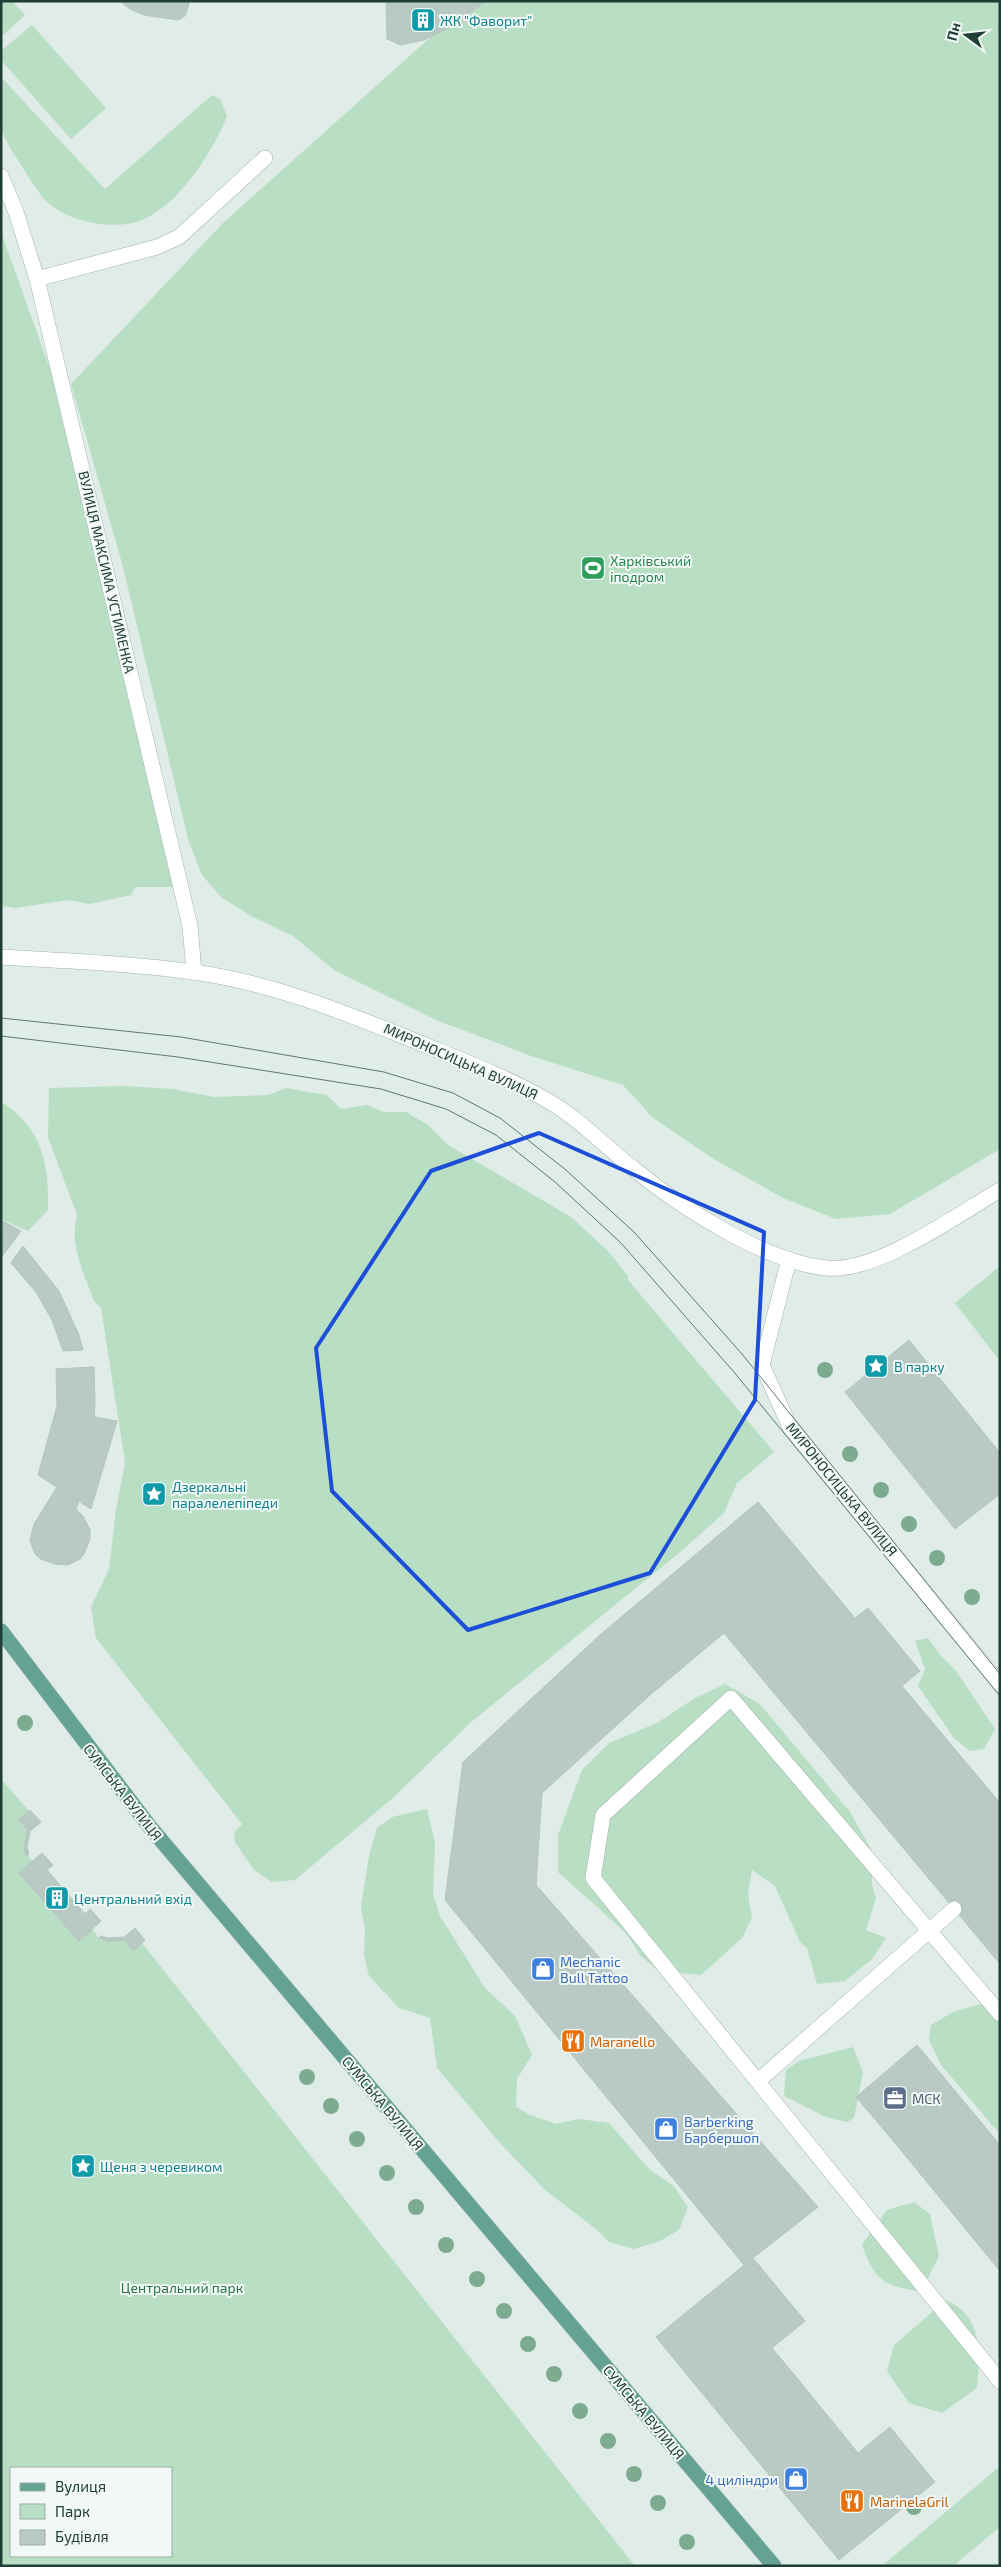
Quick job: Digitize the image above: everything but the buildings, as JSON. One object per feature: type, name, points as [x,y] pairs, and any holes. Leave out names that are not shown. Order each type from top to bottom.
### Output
[{"type":"main road","name":"СУМСЬКА ВУЛИЦЯ","points":[[1,1632],[150,1827],[774,2566]]},
{"type":"street","points":[[37,279],[157,246],[179,237],[265,158]]},
{"type":"street","name":"ВУЛИЦЯ МАКСИМА УСТИМЕНКА","points":[[1,176],[16,212],[37,279],[190,926],[194,972]]},
{"type":"street","name":"МИРОНОСИЦЬКА ВУЛИЦЯ","points":[[1,957],[194,972],[280,990],[366,1020],[517,1084],[570,1114],[633,1169],[709,1221],[747,1242],[789,1260],[762,1365],[782,1412],[790,1427],[1000,1684]]},
{"type":"street","points":[[789,1260],[809,1266],[831,1269],[858,1266],[890,1254],[1000,1190]]},
{"type":"street","points":[[1000,2014],[731,1698],[603,1815],[593,1878],[1000,2381]]},
{"type":"street","points":[[758,2082],[954,1909]]},
{"type":"highlighted area","points":[[539,1133],[764,1232],[755,1400],[650,1573],[468,1630],[332,1491],[316,1348],[431,1171]]},
{"type":"green space","points":[[1,1],[12,1],[25,15],[1,37]]},
{"type":"green space","name":"Харківський іподром","points":[[471,1],[1000,1],[1000,1149],[890,1214],[836,1219],[783,1198],[712,1158],[652,1117],[623,1085],[528,1055],[434,1019],[334,970],[293,936],[251,916],[221,897],[202,875],[188,839],[123,567],[71,384],[223,223]]},
{"type":"green space","points":[[32,25],[106,108],[71,139],[1,60],[1,51]]},
{"type":"green space","points":[[1,77],[105,189],[212,95],[220,99],[227,116],[203,162],[180,192],[167,204],[139,221],[127,224],[114,225],[88,222],[63,213],[43,198],[11,149],[2,130]]},
{"type":"green space","points":[[1,232],[50,369],[176,887],[135,887],[131,895],[90,904],[68,900],[16,908],[1,906]]},
{"type":"green space","points":[[126,1086],[173,1089],[214,1097],[268,1095],[286,1088],[327,1095],[341,1109],[367,1105],[384,1112],[406,1112],[428,1125],[448,1145],[571,1217],[608,1251],[628,1276],[628,1280],[774,1452],[737,1483],[724,1513],[679,1553],[470,1723],[394,1797],[295,1880],[272,1882],[254,1870],[235,1842],[234,1833],[242,1824],[96,1638],[91,1607],[109,1569],[116,1510],[125,1462],[101,1308],[94,1301],[82,1269],[76,1248],[75,1226],[77,1215],[48,1137],[49,1088]]},
{"type":"green space","points":[[1,1102],[26,1123],[40,1148],[44,1162],[47,1177],[48,1210],[28,1231],[1,1219]]},
{"type":"green space","points":[[1000,1266],[1000,1361],[955,1303]]},
{"type":"green space","points":[[928,1638],[940,1655],[956,1671],[995,1729],[984,1749],[970,1751],[954,1738],[918,1686],[925,1669],[915,1641]]},
{"type":"green space","points":[[725,1684],[760,1704],[850,1812],[872,1851],[872,1885],[876,1898],[866,1930],[886,1938],[872,1959],[845,1981],[817,1984],[807,1948],[800,1942],[775,1886],[752,1870],[748,1894],[752,1918],[742,1938],[701,1975],[658,1971],[641,1956],[625,1932],[558,1872],[558,1835],[582,1770],[609,1743],[657,1723],[695,1698]]},
{"type":"green space","name":"Центральний парк","points":[[1,1779],[29,1811],[18,1821],[27,1831],[25,1853],[33,1861],[20,1873],[79,1941],[92,1929],[101,1940],[124,1940],[133,1950],[142,1943],[635,2566],[1,2566]]},
{"type":"green space","points":[[427,1809],[435,1843],[433,1894],[440,1916],[485,1988],[515,2016],[532,2055],[517,2079],[516,2107],[530,2115],[556,2124],[579,2119],[609,2123],[650,2170],[673,2185],[688,2207],[679,2230],[660,2241],[634,2249],[609,2242],[596,2229],[545,2190],[500,2143],[437,2068],[430,2018],[399,2008],[369,1976],[364,1955],[365,1931],[361,1907],[369,1856],[377,1828],[392,1817]]},
{"type":"green space","points":[[983,2003],[1000,2023],[1000,2134],[941,2065],[929,2040],[931,2025],[953,2012]]},
{"type":"green space","points":[[853,2047],[863,2072],[854,2118],[847,2122],[826,2117],[784,2096],[786,2070],[799,2061]]},
{"type":"green space","points":[[914,2202],[930,2214],[939,2256],[921,2292],[898,2287],[883,2280],[872,2267],[862,2245],[887,2210]]},
{"type":"green space","points":[[946,2300],[958,2307],[973,2326],[979,2362],[977,2388],[942,2413],[909,2403],[887,2371],[894,2345]]},
{"type":"green space","points":[[1000,2466],[1000,2527],[953,2566],[882,2566]]},
{"type":"tram line","points":[[1,1018],[181,1037],[384,1072],[453,1093],[500,1118],[566,1170],[635,1233],[742,1354],[1000,1674]]},
{"type":"tram line","points":[[1,1036],[178,1057],[381,1089],[446,1109],[496,1135],[555,1182],[621,1243],[733,1371],[1000,1696]]},
{"type":"place","name":"ЖК \"Фаворит\"","points":[[423,20]]},
{"type":"place","name":"Харківський іподром","points":[[593,568]]},
{"type":"place","name":"В парку","points":[[876,1366]]},
{"type":"place","name":"Дзеркальні паралелепіпеди","points":[[154,1494]]},
{"type":"place","name":"Центральний вхід","points":[[57,1898]]},
{"type":"place","name":"Mechanic Bull Tattoo","points":[[543,1969]]},
{"type":"place","name":"Maranello","points":[[573,2041]]},
{"type":"place","name":"МСК","points":[[895,2098]]},
{"type":"place","name":"Barberking Барбершоп","points":[[666,2129]]},
{"type":"place","name":"Щеня з черевиком","points":[[83,2166]]},
{"type":"place","name":"4 циліндри","points":[[796,2479]]},
{"type":"place","name":"MarinelaGril","points":[[852,2501]]}]
